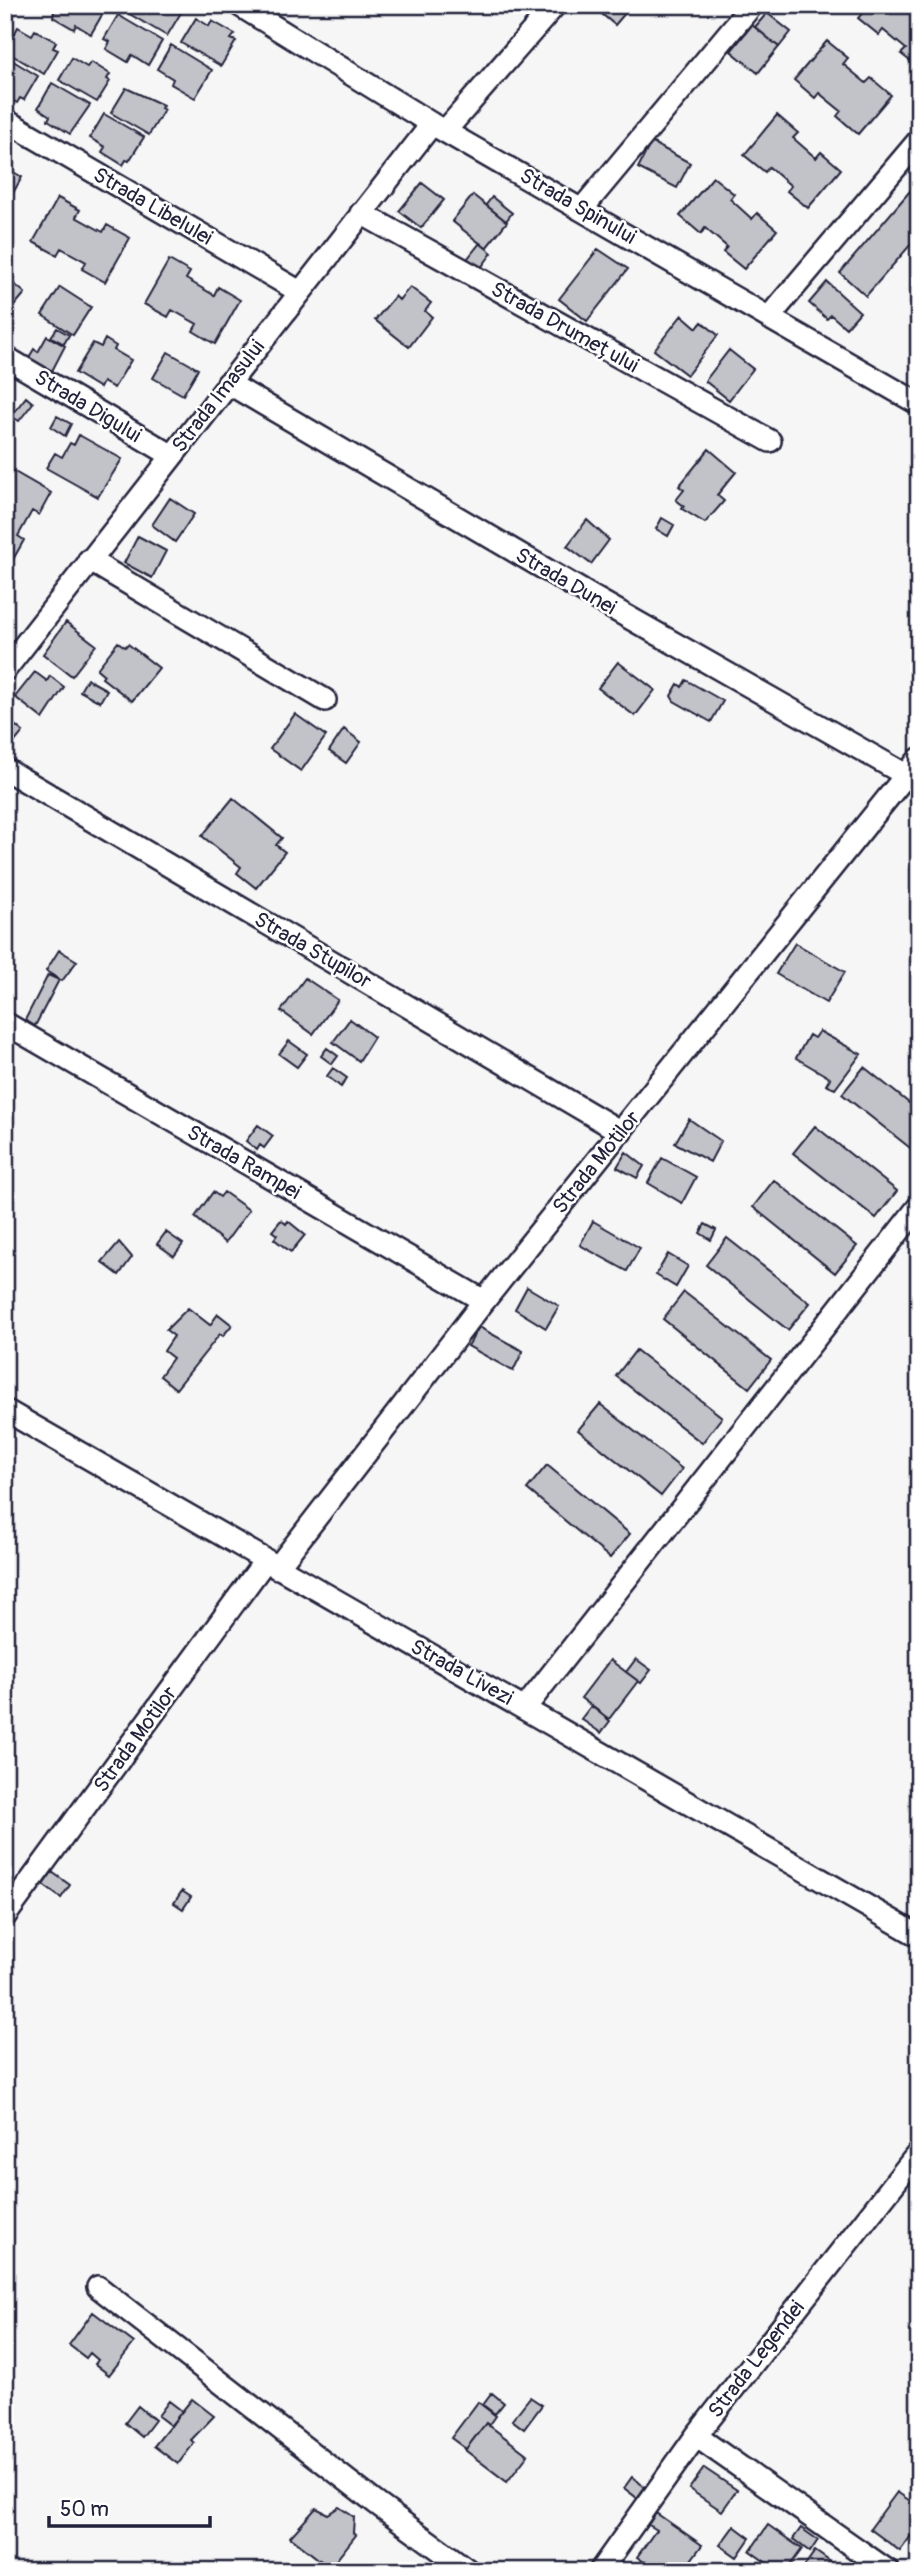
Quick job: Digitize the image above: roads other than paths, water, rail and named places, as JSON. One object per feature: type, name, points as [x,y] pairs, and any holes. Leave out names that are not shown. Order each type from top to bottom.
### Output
[{"type":"street","name":"Strada Spinului","points":[[239,5],[439,127],[919,404]]},
{"type":"street","name":"Strada Imasului","points":[[5,670],[361,212],[555,5]]},
{"type":"street","points":[[582,209],[752,5]]},
{"type":"street","name":"Strada Libelulei","points":[[5,120],[300,292]]},
{"type":"street","points":[[770,316],[919,140]]},
{"type":"street","name":"Strada Drumețului","points":[[361,212],[770,441]]},
{"type":"street","name":"Strada Digului","points":[[5,357],[171,455]]},
{"type":"street","name":"Strada Dunei","points":[[228,383],[603,603],[913,767]]},
{"type":"street","points":[[89,560],[325,700]]},
{"type":"street","name":"Strada Motilor","points":[[5,1916],[271,1564],[913,767]]},
{"type":"street","name":"Strada Stupilor","points":[[5,769],[621,1132]]},
{"type":"street","name":"Strada Rampei","points":[[5,1023],[484,1301]]},
{"type":"street","points":[[525,1708],[919,1206]]},
{"type":"street","name":"Strada Livezi","points":[[5,1410],[919,1936]]},
{"type":"street","name":"Strada Legendei","points":[[610,2567],[696,2436],[919,2152]]},
{"type":"street","points":[[98,2287],[376,2503],[469,2571]]},
{"type":"street","points":[[696,2436],[888,2571]]}]
